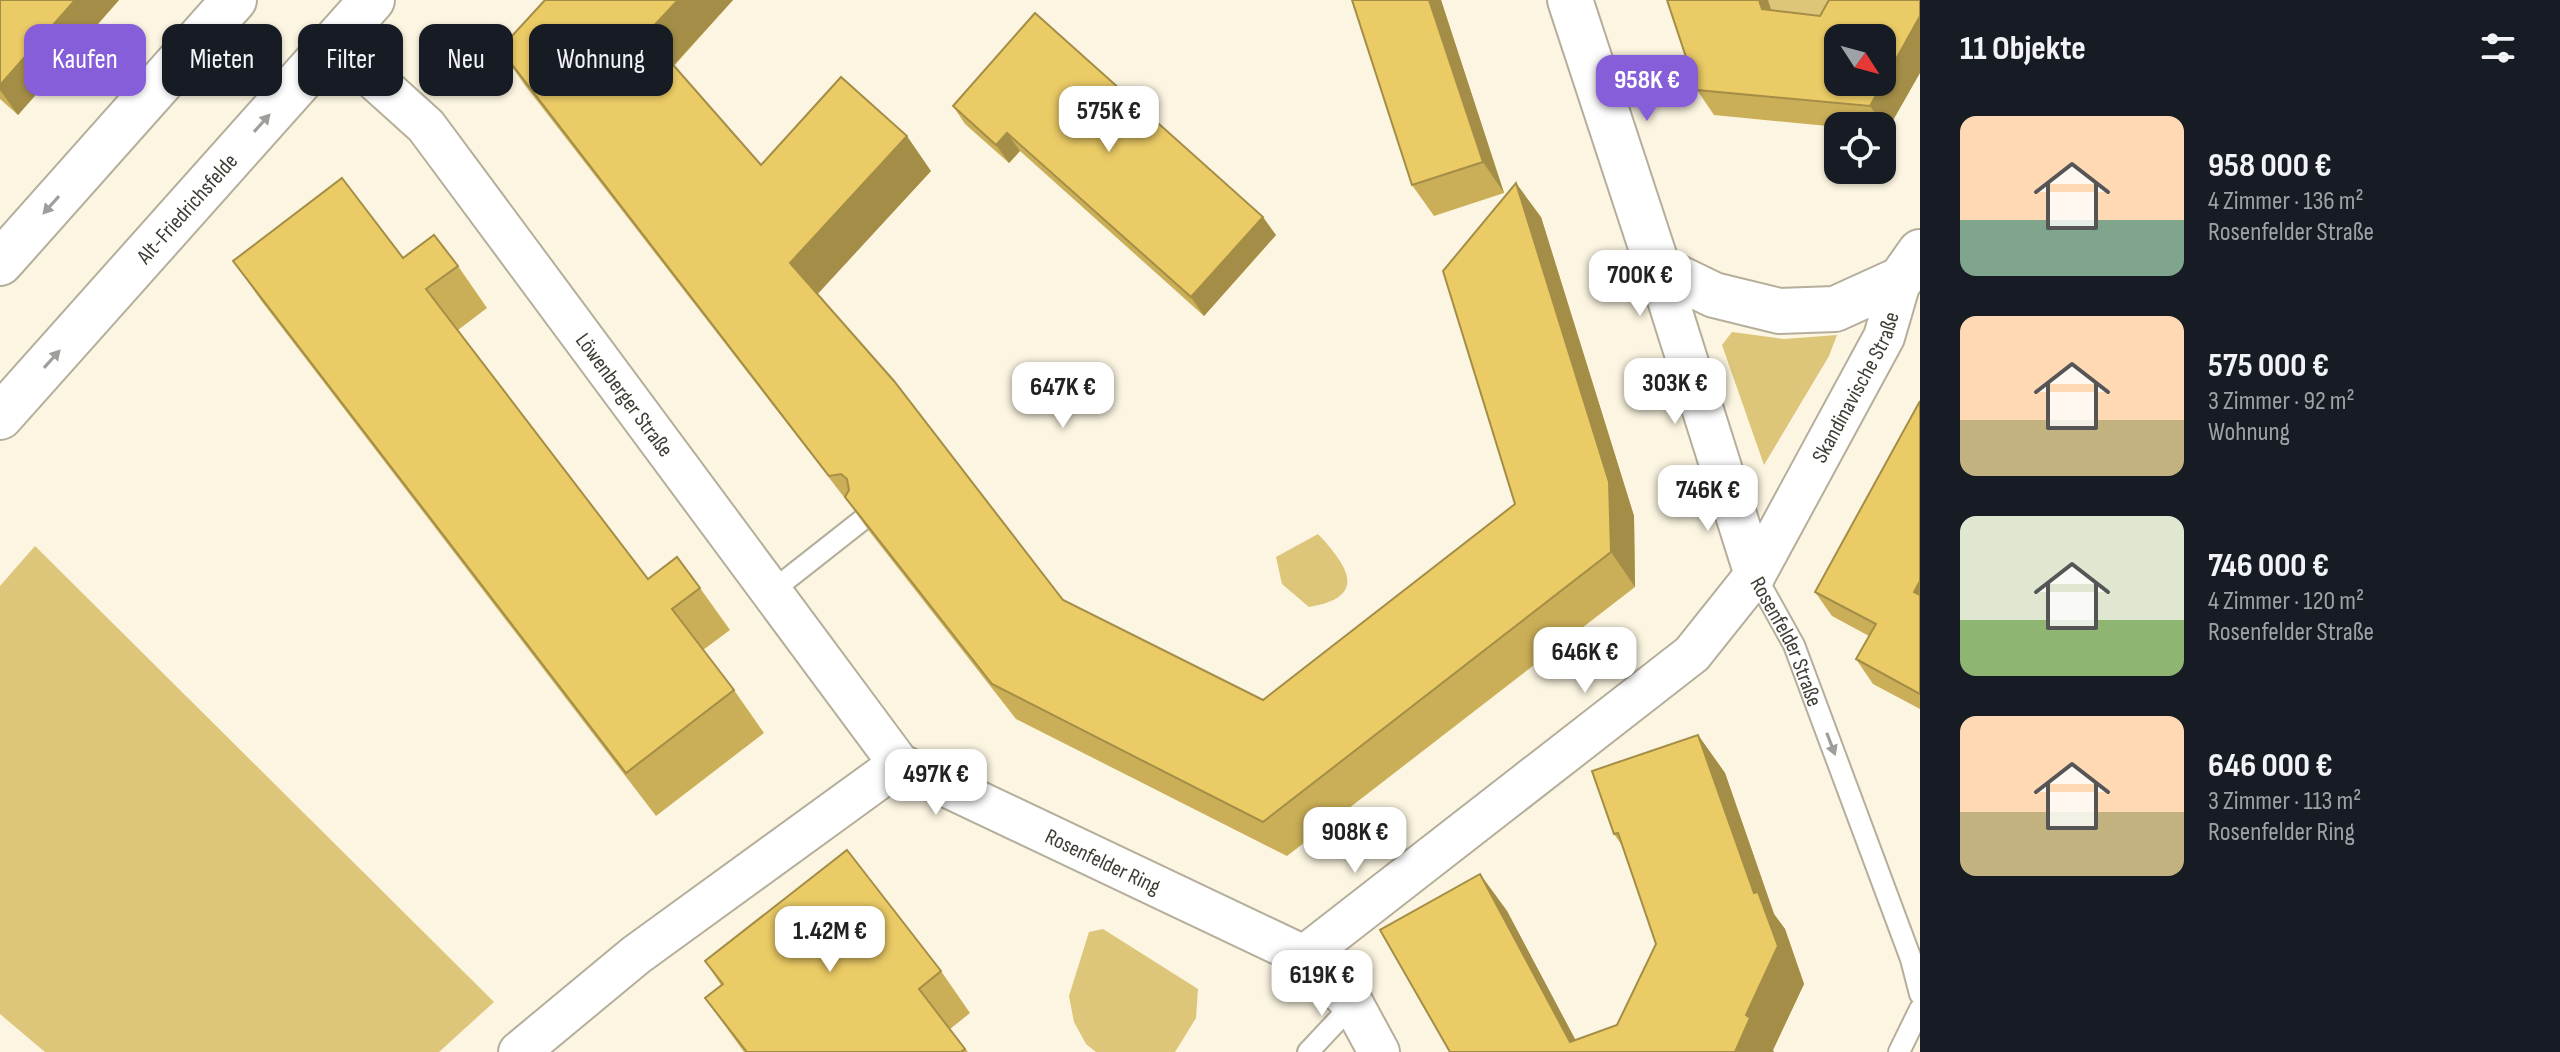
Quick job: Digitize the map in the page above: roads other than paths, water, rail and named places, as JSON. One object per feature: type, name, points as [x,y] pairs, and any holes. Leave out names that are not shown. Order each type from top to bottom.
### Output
[{"type":"main road","points":[[0,263],[234,0]]},
{"type":"main road","name":"Alt-Friedrichsfelde","points":[[351,24],[372,0]]},
{"type":"main road","name":"Rosenfelder Straße","points":[[1570,0],[1658,268]]},
{"type":"main road","name":"Alt-Friedrichsfelde","points":[[0,417],[298,83]]},
{"type":"main road","name":"Skandinavische Straße","points":[[1658,268],[1714,295],[1779,311],[1835,309],[1911,266]]},
{"type":"street","name":"Löwenberger Straße","points":[[393,96],[426,126],[899,764]]},
{"type":"street","name":"Skandinavische Straße","points":[[1755,575],[1884,337],[1911,266]]},
{"type":"street","name":"Rosenfelder Straße","points":[[1658,268],[1755,575]]},
{"type":"street","points":[[1304,956],[1692,654],[1755,575]]},
{"type":"street","points":[[519,1052],[636,955],[899,764]]},
{"type":"street","name":"Rosenfelder Ring","points":[[899,764],[1304,956],[1353,1004],[1379,1052]]},
{"type":"lane","points":[[772,591],[861,521]]},
{"type":"lane","name":"Rosenfelder Straße","points":[[1755,575],[1794,645],[1911,959],[1920,994]]},
{"type":"lane","points":[[1308,1052],[1353,1004]]},
{"type":"lane","points":[[1899,1052],[1920,1009]]}]
